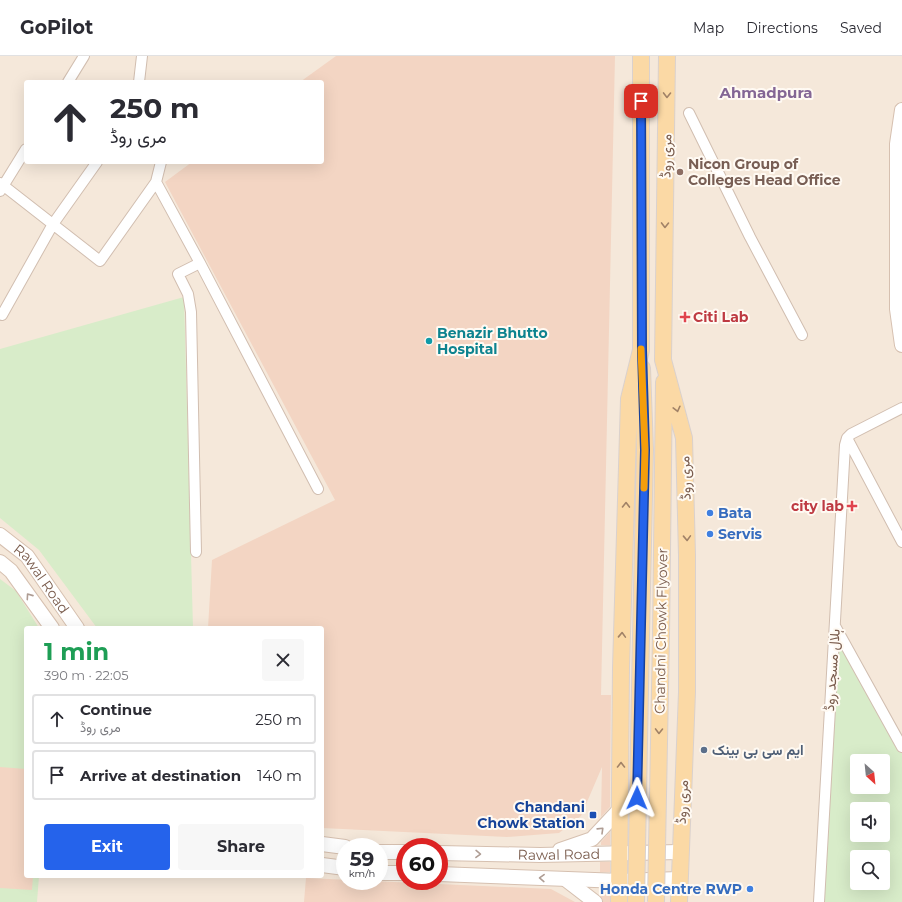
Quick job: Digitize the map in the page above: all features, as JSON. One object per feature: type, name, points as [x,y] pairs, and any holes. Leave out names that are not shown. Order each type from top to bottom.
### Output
[{"type":"main road","name":"مری روڈ","points":[[619,902],[621,852],[621,668],[629,399],[642,350],[641,56]]},
{"type":"main road","name":"مری روڈ","points":[[667,56],[663,360],[684,438],[687,555],[687,692],[678,902]]},
{"type":"main road","points":[[901,118],[897,144],[902,345]]},
{"type":"main road","name":"Chandni Chowk Flyover","points":[[636,902],[645,450],[642,350]]},
{"type":"main road","name":"Chandni Chowk Flyover","points":[[656,902],[664,448],[663,360]]},
{"type":"main road","name":"Rawal Road","points":[[0,535],[27,556],[76,626]]},
{"type":"main road","name":"Rawal Road","points":[[0,562],[12,571],[51,626]]},
{"type":"main road","points":[[540,855],[592,839],[621,808]]},
{"type":"main road","points":[[324,844],[336,846]]},
{"type":"main road","name":"Rawal Road","points":[[448,853],[540,855],[621,852],[679,852]]},
{"type":"main road","points":[[324,865],[336,867]]},
{"type":"main road","name":"Rawal Road","points":[[448,874],[620,881],[679,879]]},
{"type":"main road","points":[[565,879],[595,902]]},
{"type":"street","points":[[70,80],[84,56]]},
{"type":"street","points":[[140,80],[142,56]]},
{"type":"street","points":[[689,113],[750,237],[802,335]]},
{"type":"street","points":[[24,152],[1,187],[53,224],[100,261],[156,182],[160,164]]},
{"type":"street","points":[[0,314],[2,315],[53,224],[97,164]]},
{"type":"street","points":[[156,182],[318,489]]},
{"type":"street","points":[[196,552],[191,312],[188,294],[178,274],[200,263]]},
{"type":"street","points":[[902,408],[851,434],[847,438],[902,542]]},
{"type":"street","name":"ہلال مسجد روڈ","points":[[819,902],[844,453],[847,438]]},
{"type":"street","points":[[835,626],[902,747]]},
{"type":"shaded area","points":[[0,56],[902,56],[902,902],[0,902]]},
{"type":"green space","points":[[184,297],[193,626],[96,626],[39,550],[0,518],[0,349]]},
{"type":"green space","points":[[0,579],[16,591],[38,626],[24,626],[24,878],[39,878],[37,902],[0,902]]},
{"type":"green space","points":[[835,626],[902,745],[902,902],[819,902]]},
{"type":"building","name":"Benazir Bhutto Hospital","points":[[336,56],[615,56],[601,695],[611,695],[610,807],[601,817],[602,767],[581,816],[559,833],[507,837],[324,828],[324,626],[208,626],[212,560],[335,500],[165,182],[189,164],[324,164],[324,80],[303,80]]},
{"type":"building","points":[[0,767],[24,769],[24,878],[33,878],[32,890],[0,888]]},
{"type":"building","points":[[610,832],[610,845],[601,845],[601,842]]},
{"type":"building","points":[[600,862],[610,862],[610,872],[600,872]]},
{"type":"building","points":[[306,878],[336,879],[336,890],[388,890],[388,882],[396,882],[396,890],[448,890],[448,884],[551,889],[575,902],[304,902]]},
{"type":"building","points":[[600,889],[610,889],[610,902],[603,902],[600,895]]},
{"type":"slow traffic","points":[[641,349],[645,450],[644,488]]},
{"type":"place","name":"Nicon Group of Colleges Head Office","points":[[680,172]]},
{"type":"place","name":"Citi Lab","points":[[685,317]]},
{"type":"place","name":"Benazir Bhutto Hospital","points":[[429,341]]},
{"type":"place","name":"city lab","points":[[852,506]]},
{"type":"place","name":"Bata","points":[[710,513]]},
{"type":"place","name":"Servis","points":[[710,534]]},
{"type":"place","name":"ایم سی بی بینک","points":[[704,750]]},
{"type":"place","name":"Chandani Chowk Station","points":[[593,815]]},
{"type":"place","name":"Honda Centre RWP","points":[[750,889]]},
{"type":"district","name":"Ahmadpura","points":[[766,93]]},
{"type":"route","points":[[637,798],[645,450],[642,350],[641,101]]}]
